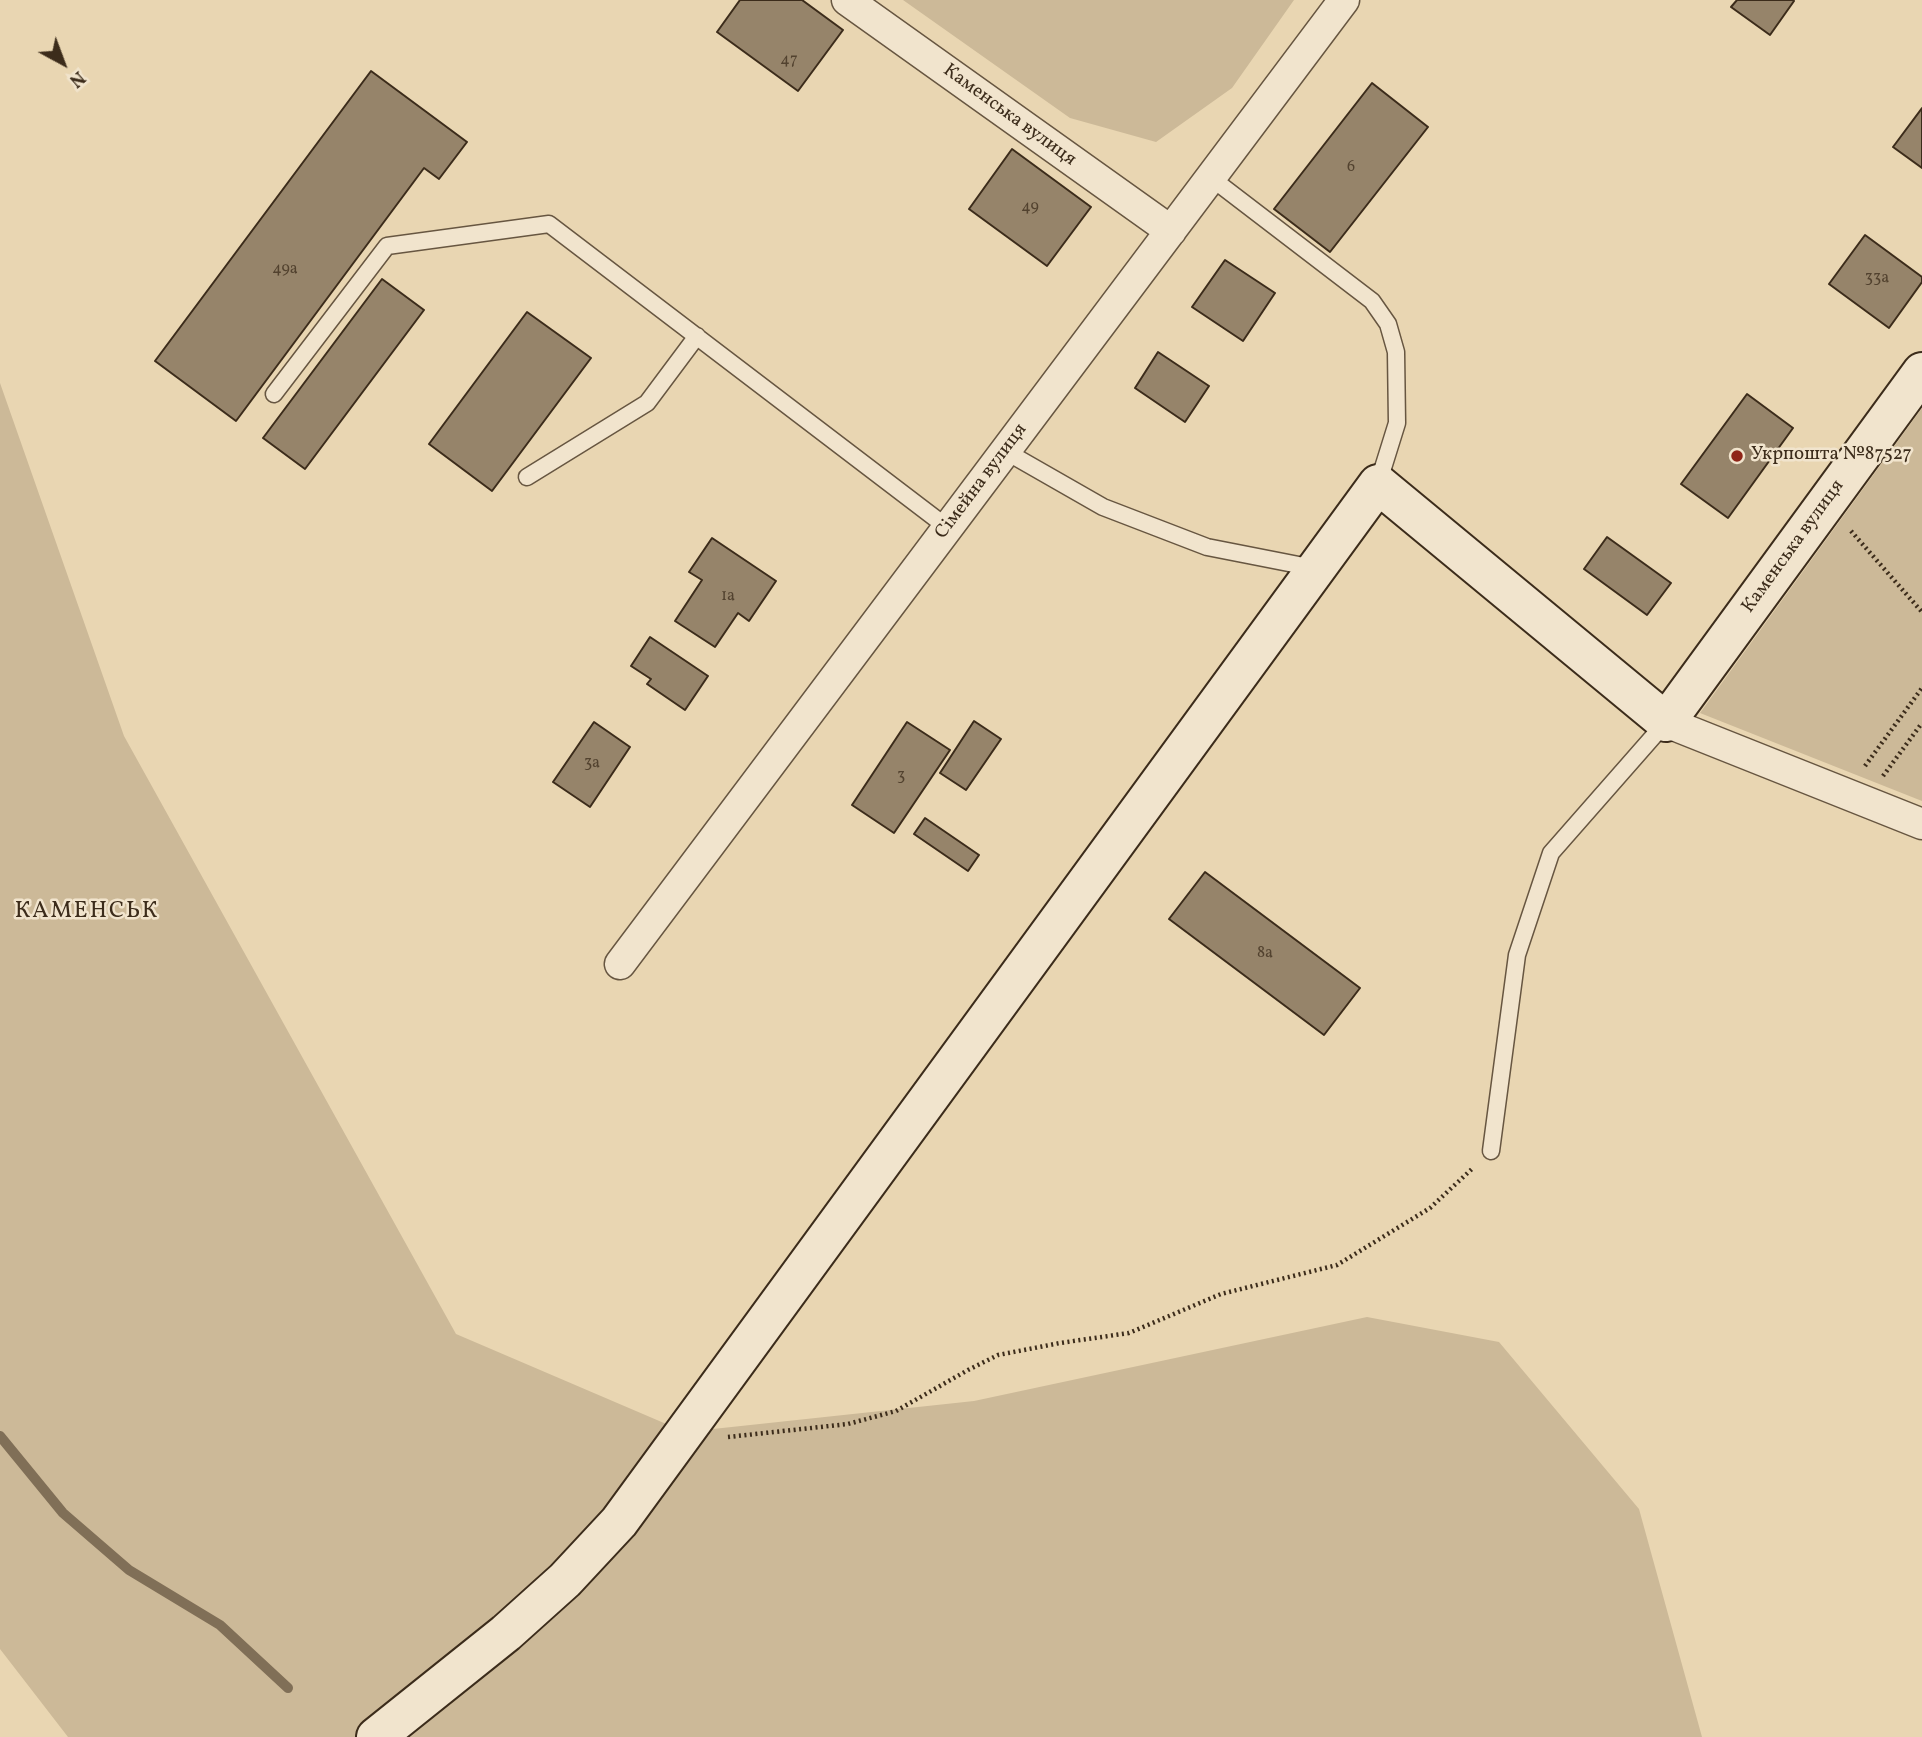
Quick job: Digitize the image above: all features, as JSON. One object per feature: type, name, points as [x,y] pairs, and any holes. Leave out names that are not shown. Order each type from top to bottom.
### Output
[{"type":"street","name":"Каменська вулиця","points":[[847,0],[1171,231]]},
{"type":"street","name":"Сімейна вулиця","points":[[620,964],[1344,0]]},
{"type":"street","name":"Каменська вулиця","points":[[1666,722],[1922,372]]},
{"type":"street","points":[[376,1737],[506,1633],[565,1580],[619,1521],[1378,484],[1666,722],[1922,824]]},
{"type":"lane","points":[[1210,177],[1372,301],[1388,324],[1396,352],[1397,423],[1378,484]]},
{"type":"lane","points":[[274,394],[387,246],[548,224],[948,528]]},
{"type":"lane","points":[[527,477],[647,402],[697,336]]},
{"type":"lane","points":[[1005,451],[1103,507],[1207,547],[1317,569]]},
{"type":"lane","points":[[1491,1151],[1517,955],[1551,853],[1666,722]]},
{"type":"path","points":[[1827,503],[1922,612]]},
{"type":"path","points":[[1855,797],[1922,688]]},
{"type":"path","points":[[1855,797],[1922,723]]},
{"type":"path","points":[[678,1443],[848,1424],[896,1411],[998,1355],[1129,1333],[1221,1294],[1337,1265],[1430,1208],[1491,1151]]},
{"type":"shaded area","points":[[903,0],[1294,0],[1232,88],[1156,142],[1070,118]]},
{"type":"shaded area","points":[[0,383],[124,736],[456,1334],[685,1432],[974,1401],[1367,1317],[1499,1342],[1639,1509],[1702,1737],[68,1737],[0,1649]]},
{"type":"shaded area","points":[[1922,408],[1922,801],[1700,713]]},
{"type":"building","points":[[740,0],[802,0],[843,30],[798,91],[717,32]]},
{"type":"building","points":[[1737,0],[1794,1],[1770,35],[1731,7]]},
{"type":"building","points":[[371,71],[467,142],[439,179],[424,168],[236,421],[155,361]]},
{"type":"building","points":[[1372,83],[1428,127],[1330,252],[1274,209]]},
{"type":"building","points":[[1922,108],[1922,168],[1893,147]]},
{"type":"building","points":[[1012,149],[1091,207],[1047,266],[969,209]]},
{"type":"building","points":[[1865,235],[1922,277],[1922,282],[1889,328],[1829,284]]},
{"type":"building","points":[[1225,260],[1275,293],[1243,341],[1192,307]]},
{"type":"building","points":[[382,279],[424,310],[305,469],[263,438]]},
{"type":"building","points":[[527,312],[591,358],[492,491],[429,444]]},
{"type":"building","points":[[1158,352],[1209,386],[1185,422],[1135,388]]},
{"type":"building","points":[[1747,394],[1793,428],[1728,518],[1681,484]]},
{"type":"building","points":[[1607,537],[1671,583],[1647,615],[1584,569]]},
{"type":"building","points":[[712,538],[776,581],[749,621],[738,613],[715,647],[675,621],[702,580],[689,572]]},
{"type":"building","points":[[650,637],[708,676],[685,710],[647,684],[651,679],[631,666]]},
{"type":"building","points":[[974,721],[1001,739],[966,790],[940,773]]},
{"type":"building","points":[[594,722],[630,747],[590,807],[553,782]]},
{"type":"building","points":[[907,722],[950,750],[894,833],[852,805]]},
{"type":"building","points":[[925,818],[979,855],[968,871],[914,834]]},
{"type":"building","points":[[1205,872],[1360,988],[1324,1035],[1169,919]]},
{"type":"waterway","points":[[0,1436],[63,1513],[129,1570],[220,1625],[288,1688]]},
{"type":"place","name":"Укрпошта №87527","points":[[1737,456]]},
{"type":"district","name":"КАМЕНСЬК","points":[[87,913]]}]
